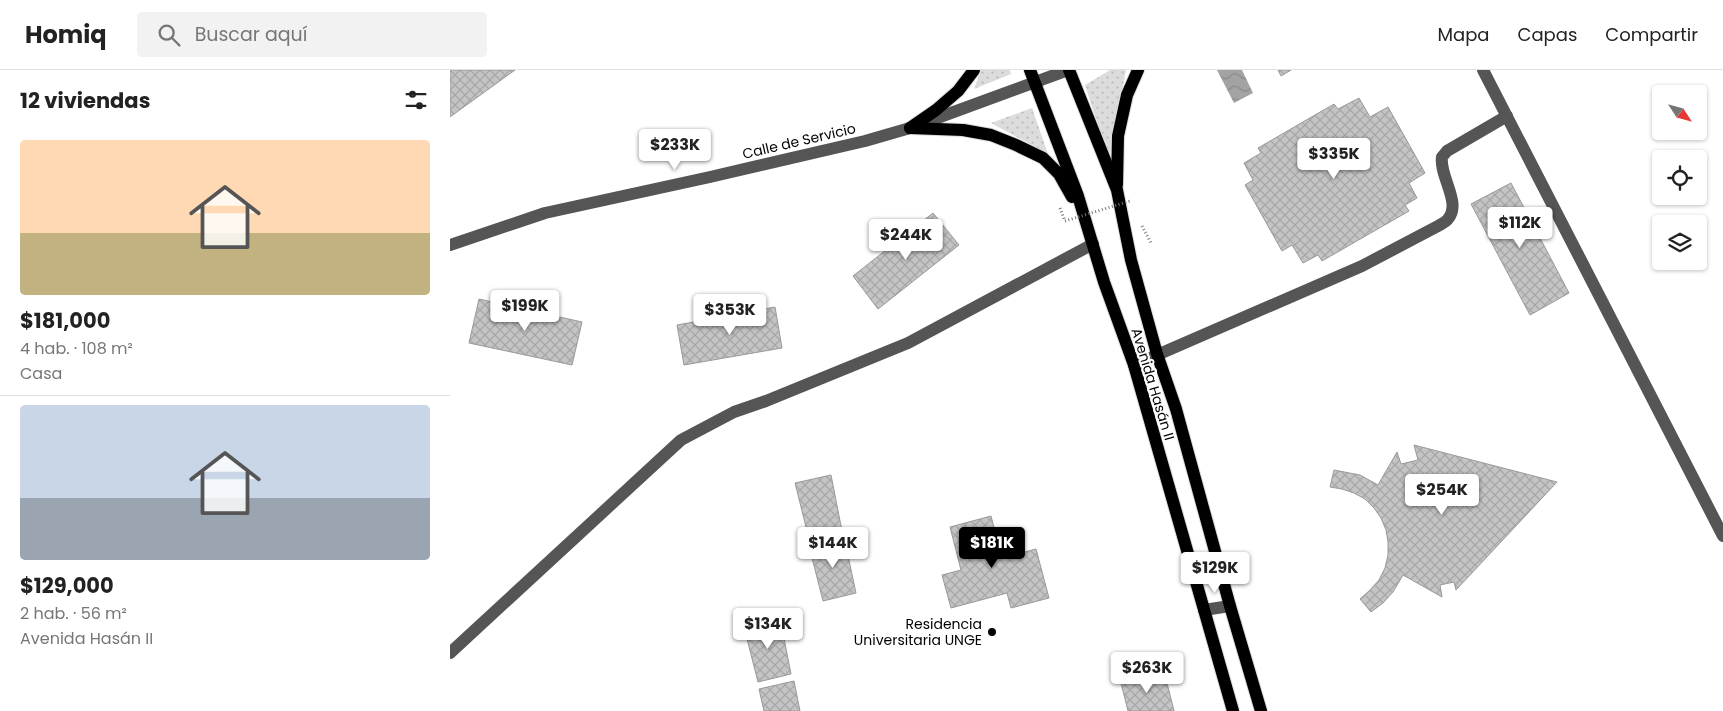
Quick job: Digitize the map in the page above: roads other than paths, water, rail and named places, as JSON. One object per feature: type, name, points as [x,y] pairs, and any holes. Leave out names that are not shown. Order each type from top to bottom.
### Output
[{"type":"main road","points":[[910,128],[936,110],[958,91],[974,70]]},
{"type":"main road","name":"Avenida Hasán II","points":[[1069,70],[1116,190],[1131,260],[1157,354],[1178,418],[1261,711]]},
{"type":"main road","points":[[1116,190],[1118,136],[1127,96],[1138,70]]},
{"type":"main road","name":"Avenida Hasán II","points":[[1032,76],[1086,220],[1104,282],[1134,365],[1233,711]]},
{"type":"main road","points":[[910,128],[963,130],[990,134],[1016,144],[1042,158],[1059,174],[1086,220]]},
{"type":"street","name":"Calle de Servicio","points":[[450,245],[545,213],[739,171],[865,141],[910,128],[1032,76],[1069,70]]},
{"type":"street","points":[[1483,70],[1723,536]]},
{"type":"street","points":[[1134,365],[1362,266],[1448,219],[1452,212],[1453,202],[1443,171],[1442,157],[1447,151],[1506,116]]},
{"type":"street","points":[[450,653],[681,440],[734,412],[766,401],[908,343],[1093,244]]},
{"type":"street","points":[[1204,610],[1230,606]]},
{"type":"water","points":[[1217,70],[1242,70],[1253,93],[1234,103]]},
{"type":"place","name":"Residencia Universitaria UNGE","points":[[992,632]]}]
